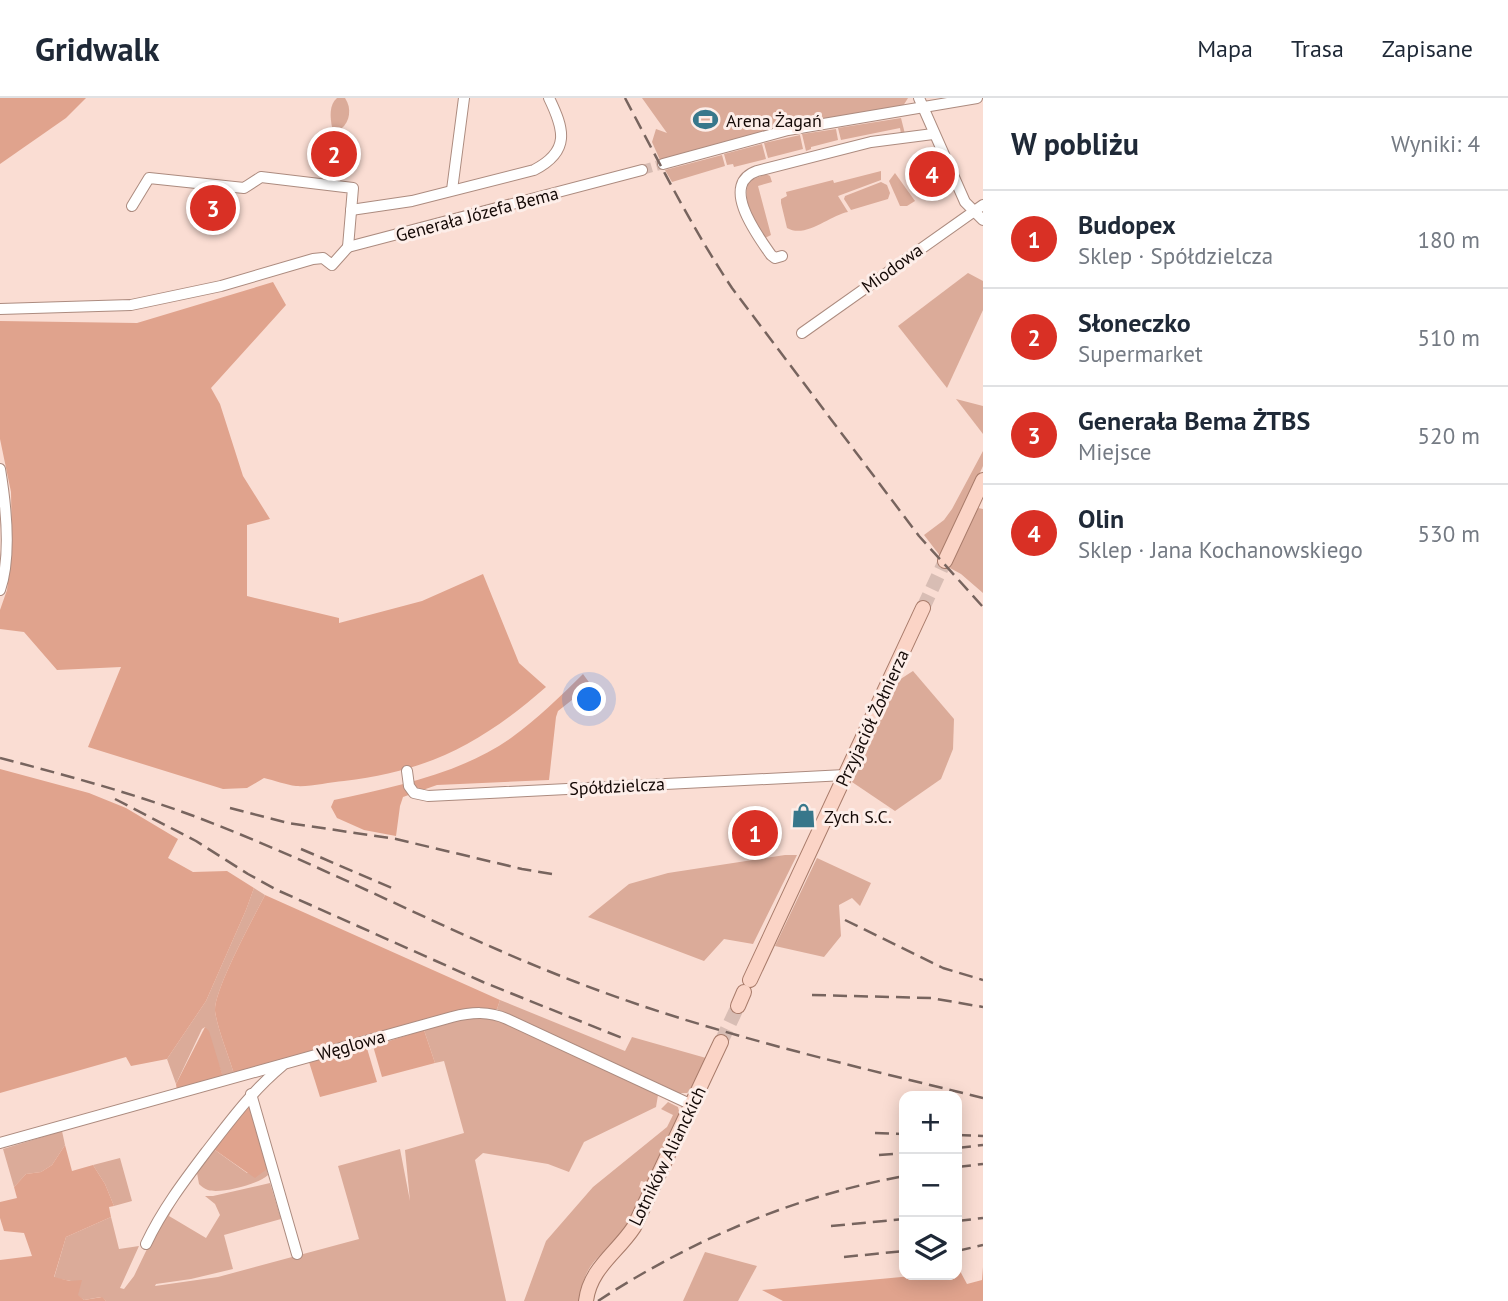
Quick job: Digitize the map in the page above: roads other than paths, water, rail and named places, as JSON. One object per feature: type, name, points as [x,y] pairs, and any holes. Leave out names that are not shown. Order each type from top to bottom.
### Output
[{"type":"main road","points":[[945,561],[983,480]]},
{"type":"main road","name":"Przyjaciół Żołnierza","points":[[738,1006],[923,608]]},
{"type":"main road","name":"Lotników Alianckich","points":[[586,1301],[589,1284],[597,1269],[634,1227],[721,1042]]},
{"type":"street","name":"Generała Józefa Bema","points":[[452,190],[464,98]]},
{"type":"street","name":"Generała Józefa Bema","points":[[351,210],[412,201],[534,170],[545,164],[556,153],[562,132],[561,122],[548,98]]},
{"type":"street","points":[[663,164],[788,130],[920,103],[977,98]]},
{"type":"street","points":[[920,103],[965,202],[972,212],[983,220]]},
{"type":"street","points":[[782,256],[775,258],[771,255],[750,224],[740,194],[740,186],[747,176],[757,171],[864,144],[933,134]]},
{"type":"street","name":"Generała Józefa Bema","points":[[348,247],[642,170]]},
{"type":"street","points":[[0,309],[131,305],[221,286],[313,259],[323,258],[332,265],[348,247],[353,188],[261,177],[244,188],[149,178],[131,206]]},
{"type":"street","name":"Miodowa","points":[[802,333],[983,205]]},
{"type":"street","points":[[0,469],[6,550],[0,590]]},
{"type":"street","name":"Spółdzielcza","points":[[407,771],[409,786],[414,793],[428,796],[845,775]]},
{"type":"street","name":"Węglowa","points":[[0,1143],[453,1017],[483,1013],[508,1019],[692,1105]]},
{"type":"street","points":[[146,1244],[155,1224],[176,1192],[251,1094],[284,1064]]},
{"type":"street","points":[[251,1094],[297,1254]]},
{"type":"tunnel","points":[[642,170],[663,164]]},
{"type":"tunnel","points":[[923,608],[945,561]]},
{"type":"tunnel","points":[[721,1042],[738,1006]]},
{"type":"railway","points":[[625,98],[690,218],[732,288],[919,536],[983,607]]},
{"type":"railway","points":[[0,758],[82,780],[217,825],[531,964],[626,1000],[727,1032],[983,1098]]},
{"type":"railway","points":[[115,799],[196,841],[277,890],[483,982],[627,1040]]},
{"type":"railway","points":[[230,808],[288,823],[396,839],[552,874]]},
{"type":"railway","points":[[301,849],[392,888]]},
{"type":"railway","points":[[845,920],[943,968],[983,980]]},
{"type":"railway","points":[[812,995],[931,998],[983,1007]]},
{"type":"railway","points":[[875,1133],[899,1134]]},
{"type":"railway","points":[[962,1135],[983,1136]]},
{"type":"railway","points":[[962,1147],[983,1145]]},
{"type":"railway","points":[[879,1155],[899,1153]]},
{"type":"railway","points":[[962,1166],[983,1164]]},
{"type":"railway","points":[[598,1301],[670,1259],[745,1223],[823,1195],[899,1177]]},
{"type":"railway","points":[[962,1220],[983,1218]]},
{"type":"railway","points":[[831,1226],[899,1219]]},
{"type":"railway","points":[[962,1250],[983,1245]]},
{"type":"railway","points":[[844,1257],[899,1252]]},
{"type":"place","name":"Arena Żagań","points":[[706,120]]},
{"type":"place","name":"Słoneczko","points":[[334,154]]},
{"type":"place","name":"Olin","points":[[932,174]]},
{"type":"place","name":"Generała Bema ŻTBS","points":[[213,208]]},
{"type":"place","name":"Zych S.C.","points":[[804,816]]},
{"type":"place","name":"Budopex","points":[[755,833]]}]
